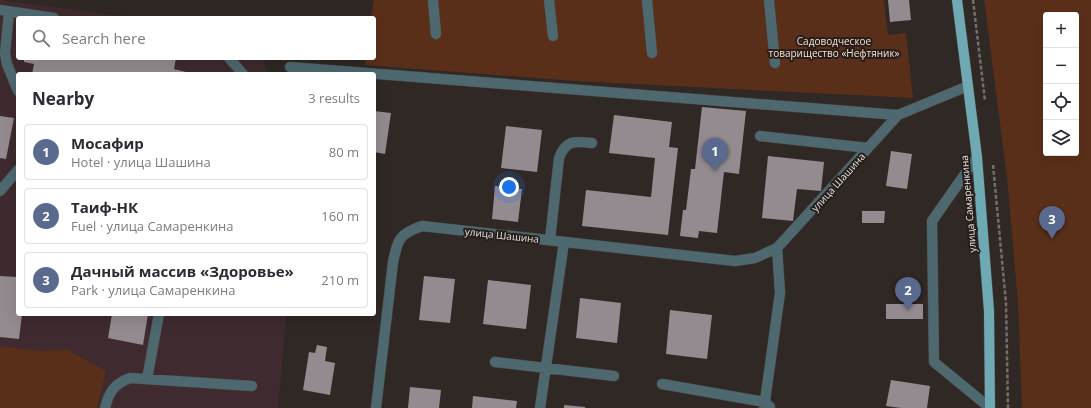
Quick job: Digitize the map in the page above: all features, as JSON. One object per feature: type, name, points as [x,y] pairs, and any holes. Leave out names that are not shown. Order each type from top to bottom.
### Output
[{"type":"main road","name":"улица Самаренкина","points":[[957,0],[977,157],[989,311],[990,408]]},
{"type":"street","points":[[433,0],[436,34]]},
{"type":"street","points":[[549,0],[553,36]]},
{"type":"street","points":[[647,0],[652,53]]},
{"type":"street","points":[[769,0],[776,63]]},
{"type":"street","points":[[16,86],[7,64],[5,54],[5,11],[40,16]]},
{"type":"street","points":[[230,60],[241,72]]},
{"type":"street","points":[[290,67],[353,72]]},
{"type":"street","points":[[376,74],[898,115],[968,86]]},
{"type":"street","name":"улица Шашина","points":[[376,408],[393,262],[397,243],[406,232],[422,226],[735,261],[755,258],[777,248],[898,115]]},
{"type":"street","points":[[760,136],[868,148]]},
{"type":"street","points":[[550,240],[559,158],[563,149],[569,143],[576,141],[592,143]]},
{"type":"street","points":[[977,157],[932,221],[934,362],[990,408]]},
{"type":"street","points":[[0,191],[16,172]]},
{"type":"street","points":[[540,408],[564,242]]},
{"type":"street","points":[[662,384],[767,406],[780,293],[777,248]]},
{"type":"street","points":[[147,379],[159,316]]},
{"type":"street","points":[[495,362],[614,376]]},
{"type":"street","points":[[105,408],[112,389],[120,382],[130,378],[252,386]]},
{"type":"shaded area","points":[[0,0],[122,16],[16,16],[16,60],[264,60],[266,72],[16,72],[16,316],[287,316],[278,408],[0,408]]},
{"type":"green space","name":"Садоводческое товарищество «Нефтяник»","points":[[374,0],[884,0],[888,35],[906,33],[913,98],[576,81],[365,65],[366,60],[376,60],[376,16],[371,16]]},
{"type":"green space","points":[[984,0],[1091,0],[1091,408],[1022,408],[1018,302],[1007,177]]},
{"type":"green space","points":[[0,346],[41,351],[68,350],[106,371],[97,408],[0,408]]},
{"type":"building","points":[[888,0],[909,0],[911,20],[890,22]]},
{"type":"building","points":[[24,60],[176,60],[174,69],[186,72],[32,72],[34,64],[24,62]]},
{"type":"building","points":[[702,107],[746,111],[739,174],[724,172],[717,233],[699,231],[698,238],[680,236],[683,210],[686,210],[691,169],[695,169]]},
{"type":"building","points":[[376,111],[391,113],[385,154],[376,152]]},
{"type":"building","points":[[614,115],[672,122],[669,147],[678,148],[668,235],[582,226],[586,190],[651,197],[655,158],[609,153]]},
{"type":"building","points":[[0,116],[14,118],[6,159],[0,158]]},
{"type":"building","points":[[506,126],[542,130],[537,172],[501,168]]},
{"type":"building","points":[[891,151],[912,154],[907,189],[886,186]]},
{"type":"building","points":[[768,156],[824,162],[821,191],[797,189],[793,221],[762,218]]},
{"type":"building","points":[[495,186],[522,189],[518,222],[492,219]]},
{"type":"building","points":[[862,211],[885,211],[884,223],[862,223]]},
{"type":"building","points":[[0,276],[16,277],[16,316],[22,316],[19,339],[0,337]]},
{"type":"building","points":[[424,276],[455,279],[450,323],[419,320]]},
{"type":"building","points":[[488,280],[531,285],[526,329],[483,324]]},
{"type":"building","points":[[580,298],[621,303],[617,343],[576,338]]},
{"type":"building","points":[[886,304],[923,304],[923,319],[886,319]]},
{"type":"building","points":[[670,310],[712,315],[707,359],[666,354]]},
{"type":"building","points":[[112,316],[148,316],[143,345],[108,338]]},
{"type":"building","points":[[317,345],[327,347],[325,361],[335,363],[330,395],[303,390],[309,352],[315,353]]},
{"type":"building","points":[[891,380],[930,386],[927,408],[901,408],[886,406]]},
{"type":"building","points":[[410,387],[441,390],[439,408],[408,408]]},
{"type":"building","points":[[473,396],[517,401],[516,408],[472,408]]},
{"type":"building","points":[[564,405],[585,407],[585,408],[564,408]]},
{"type":"place","name":"Мосафир","points":[[715,171]]},
{"type":"place","name":"Дачный массив «Здоровье»","points":[[1052,239]]},
{"type":"place","name":"Таиф-НК","points":[[908,310]]}]
